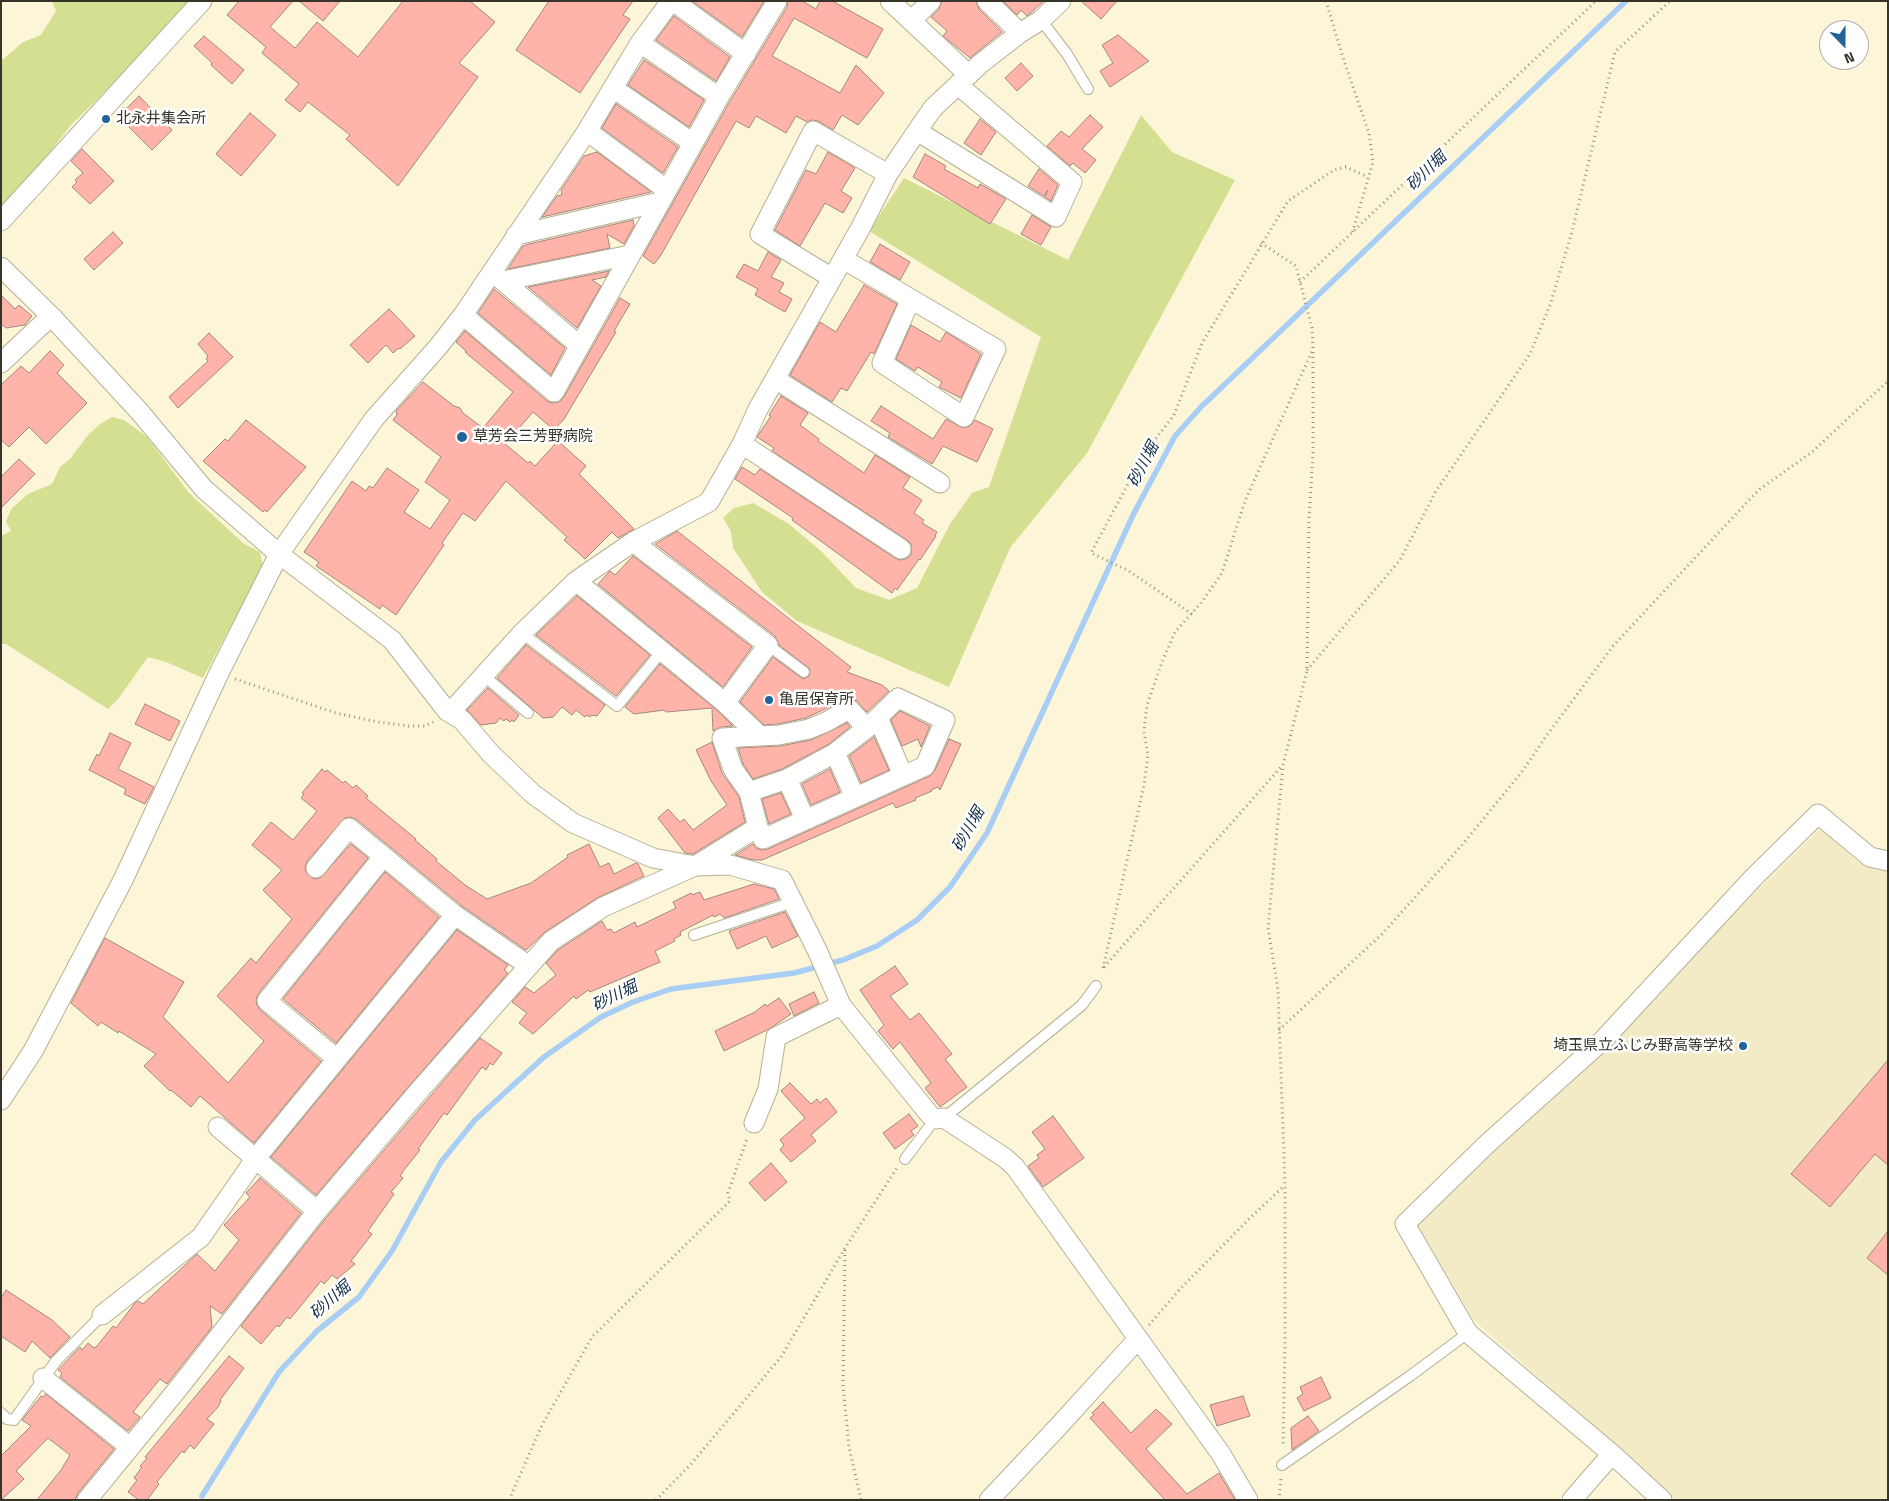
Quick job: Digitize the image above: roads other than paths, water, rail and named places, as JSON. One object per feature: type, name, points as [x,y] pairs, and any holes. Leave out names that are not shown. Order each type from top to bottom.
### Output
[{"type":"street","points":[[1,220],[202,1]]},
{"type":"street","points":[[1,1100],[33,1051],[123,880],[219,674],[279,554],[374,419],[498,276],[516,235],[586,131],[640,43],[672,1],[746,54]]},
{"type":"street","points":[[464,315],[554,392],[718,97],[777,1]]},
{"type":"street","points":[[890,1],[911,21],[964,80],[1072,182],[1056,217],[917,131]]},
{"type":"street","points":[[911,21],[931,1]]},
{"type":"street","points":[[987,1],[1020,33]]},
{"type":"street","points":[[448,711],[456,706],[522,632],[576,581],[633,542],[709,502],[742,444],[758,409],[843,259],[888,174],[933,108],[1020,33],[1041,20],[1061,1]]},
{"type":"street","points":[[640,43],[718,97]]},
{"type":"street","points":[[613,88],[693,143]]},
{"type":"street","points":[[586,131],[663,196]]},
{"type":"street","points":[[832,278],[760,234],[813,131],[888,174]]},
{"type":"street","points":[[516,235],[663,196]]},
{"type":"street","points":[[498,276],[630,255]]},
{"type":"street","points":[[843,259],[911,299],[996,349],[964,417],[882,363],[911,299]]},
{"type":"street","points":[[1,267],[51,316],[139,411],[204,490],[279,554],[392,640],[448,711],[462,720],[491,754],[533,794],[573,823],[653,858],[695,866],[730,865],[782,880],[834,986],[841,1005],[922,1107],[1015,1167],[1221,1454],[1248,1500]]},
{"type":"street","points":[[498,276],[580,346]]},
{"type":"street","points":[[1,363],[51,316]]},
{"type":"street","points":[[775,379],[940,483]]},
{"type":"street","points":[[742,444],[901,549]]},
{"type":"street","points":[[633,542],[768,645],[725,704]]},
{"type":"street","points":[[576,581],[662,650],[760,736]]},
{"type":"street","points":[[748,792],[787,779],[835,753],[873,723],[898,698],[945,720],[925,766],[763,839],[748,792],[733,769],[722,738],[779,736],[826,722],[849,709],[873,723],[903,775]]},
{"type":"street","points":[[835,753],[855,797]]},
{"type":"street","points":[[787,779],[804,819]]},
{"type":"street","points":[[1662,1500],[1612,1454],[1468,1333],[1405,1224],[1488,1144],[1603,1040],[1754,877],[1818,814],[1870,857],[1888,861]]},
{"type":"street","points":[[87,1500],[318,1212],[425,1084],[551,941],[603,906],[695,866],[758,826]]},
{"type":"street","points":[[316,868],[349,828],[455,915],[529,966]]},
{"type":"street","points":[[337,1059],[267,1001],[383,857]]},
{"type":"street","points":[[102,1315],[201,1237],[256,1158],[455,915]]},
{"type":"street","points":[[754,1123],[768,1089],[776,1037],[841,1005]]},
{"type":"street","points":[[218,1127],[318,1212]]},
{"type":"street","points":[[989,1500],[1138,1339]]},
{"type":"street","points":[[43,1378],[130,1447]]},
{"type":"street","points":[[1572,1500],[1612,1454]]},
{"type":"lane","points":[[1041,20],[1067,54],[1088,89]]},
{"type":"lane","points":[[522,632],[617,706],[662,650]]},
{"type":"lane","points":[[768,645],[804,672]]},
{"type":"lane","points":[[483,675],[528,713]]},
{"type":"lane","points":[[694,935],[792,902]]},
{"type":"lane","points":[[904,1159],[940,1118],[1082,1005],[1096,986]]},
{"type":"lane","points":[[1,1413],[7,1419],[14,1420],[56,1361],[102,1315]]},
{"type":"lane","points":[[1282,1465],[1468,1333]]},
{"type":"waterway","name":"砂川堀","points":[[202,1496],[279,1372],[317,1331],[359,1297],[392,1251],[441,1162],[475,1120],[544,1057],[601,1017],[633,1002],[671,989],[794,973],[843,960],[877,946],[917,920],[950,887],[987,833],[1134,513],[1175,436],[1201,407],[1626,1]]},
{"type":"place","name":"北永井集会所","points":[[106,119]]},
{"type":"place","name":"草芳会三芳野病院","points":[[462,437]]},
{"type":"place","name":"亀居保育所","points":[[769,700]]},
{"type":"place","name":"埼玉県立ふじみ野高等学校","points":[[1743,1046]]}]
